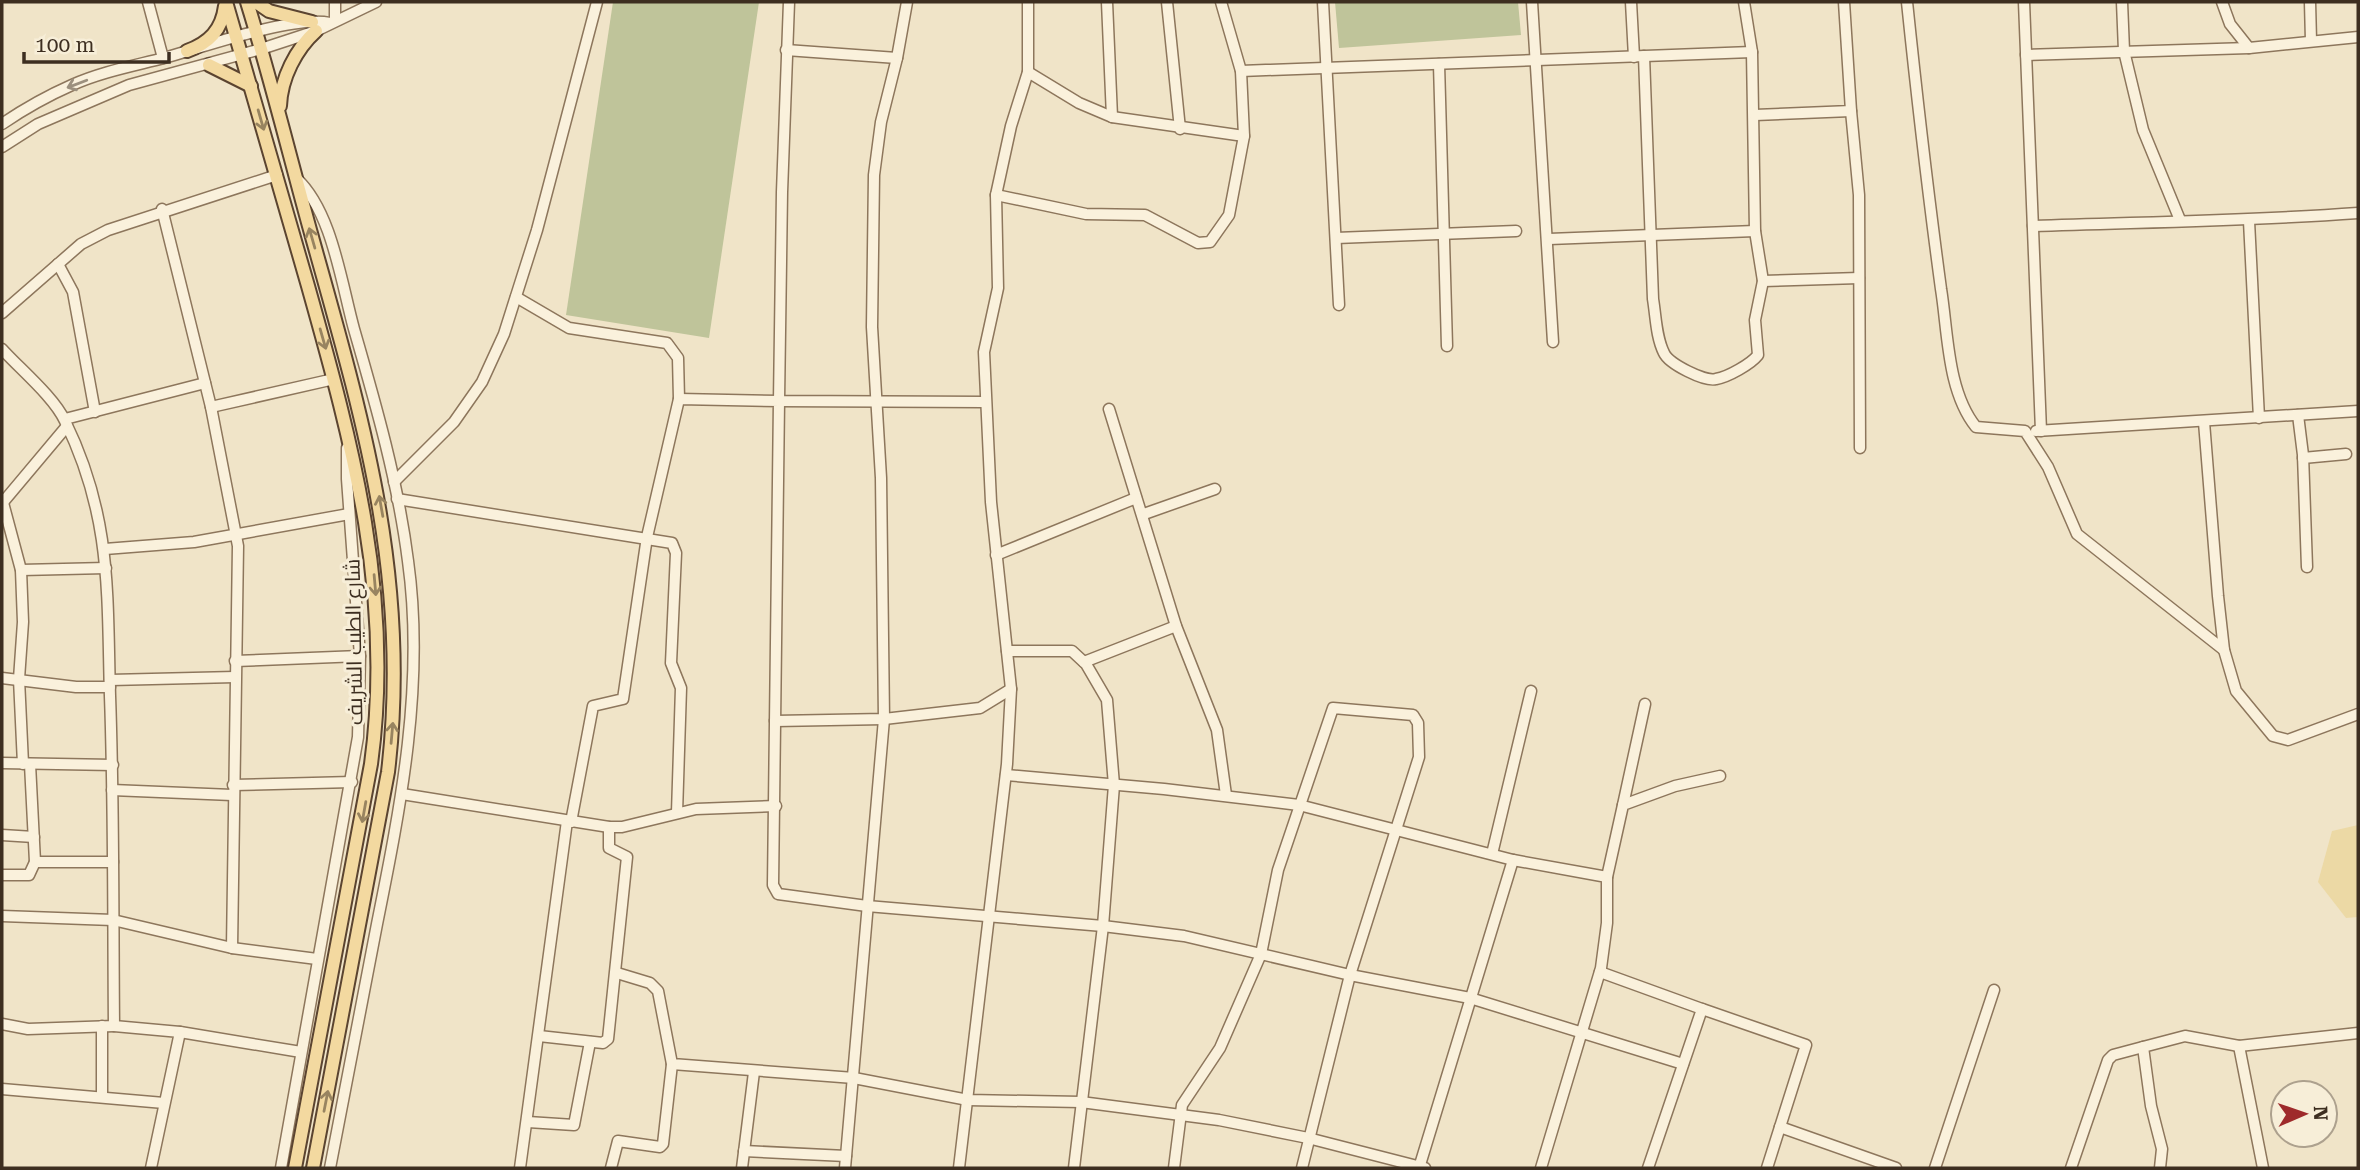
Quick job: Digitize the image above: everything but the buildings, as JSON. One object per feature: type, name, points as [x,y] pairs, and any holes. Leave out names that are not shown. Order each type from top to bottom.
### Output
[{"type":"main road","name":"شارع الطيب الشريف","points":[[225,2],[334,379],[375,580],[378,663],[374,737],[364,811],[295,1168]]},
{"type":"main road","points":[[187,51],[211,38],[219,27],[225,2]]},
{"type":"main road","name":"شارع الطيب الشريف","points":[[247,2],[281,117],[377,481],[388,554],[395,650],[394,713],[381,817],[313,1168]]},
{"type":"main road","points":[[256,2],[269,11],[314,26],[288,73],[281,93],[281,117]]},
{"type":"main road","points":[[209,65],[251,86]]},
{"type":"street","points":[[149,2],[163,58]]},
{"type":"street","points":[[333,22],[335,2]]},
{"type":"street","points":[[2,124],[26,107],[74,84],[256,32],[333,22],[376,2]]},
{"type":"street","points":[[394,482],[454,422],[482,382],[504,334],[597,2]]},
{"type":"street","points":[[789,2],[779,401],[775,721],[773,885],[778,894],[867,906],[1102,926],[1184,936],[1350,975],[1470,998],[1684,1064]]},
{"type":"street","points":[[845,1168],[884,719],[878,402],[872,327],[874,175],[881,122],[897,58],[906,2]]},
{"type":"street","points":[[960,1168],[1006,775],[1011,689],[996,555],[984,402],[984,352],[998,288],[996,195],[1011,126],[1028,72],[1028,2]]},
{"type":"street","points":[[1107,2],[1112,117]]},
{"type":"street","points":[[1167,2],[1180,129]]},
{"type":"street","points":[[996,195],[1104,216],[1145,215],[1163,227],[1205,244],[1210,242],[1228,215],[1244,136],[1241,71],[1221,2]]},
{"type":"street","points":[[1323,2],[1339,305]]},
{"type":"street","points":[[1532,2],[1549,239],[1553,342]]},
{"type":"street","points":[[1631,2],[1639,57],[1658,332],[1664,355],[1677,366],[1713,380],[1756,358],[1755,320],[1763,281],[1755,231],[1752,52],[1744,2]]},
{"type":"street","points":[[1844,2],[1851,111],[1859,179],[1860,448]]},
{"type":"street","points":[[1907,2],[1929,204],[1953,368],[1966,415],[1976,427],[2042,431],[2358,411]]},
{"type":"street","points":[[2024,2],[2042,431]]},
{"type":"street","points":[[2122,2],[2124,51],[2143,130],[2180,220]]},
{"type":"street","points":[[2222,2],[2230,24],[2249,48]]},
{"type":"street","points":[[2309,2],[2311,41]]},
{"type":"street","points":[[2,147],[38,124],[129,85],[261,49],[314,26]]},
{"type":"street","points":[[2026,55],[2249,48],[2358,37]]},
{"type":"street","points":[[786,50],[897,58]]},
{"type":"street","points":[[1241,71],[1752,52]]},
{"type":"street","points":[[1439,64],[1447,346]]},
{"type":"street","points":[[1028,72],[1079,103],[1112,117],[1180,129],[1244,136]]},
{"type":"street","points":[[1755,115],[1851,111]]},
{"type":"street","points":[[2,313],[81,244],[108,230],[162,209],[276,175]]},
{"type":"street","points":[[295,176],[309,190],[324,221],[377,410],[394,482],[408,561],[413,650],[411,714],[402,794],[330,1168]]},
{"type":"street","points":[[162,209],[211,407],[236,534],[232,948]]},
{"type":"street","points":[[2033,226],[2180,220],[2249,221],[2358,213]]},
{"type":"street","points":[[2249,221],[2259,418]]},
{"type":"street","points":[[1336,238],[1516,231]]},
{"type":"street","points":[[1549,239],[1755,231]]},
{"type":"street","points":[[58,264],[73,292],[95,412]]},
{"type":"street","points":[[1763,281],[1859,278]]},
{"type":"street","points":[[516,297],[569,328],[667,343],[678,358],[679,399],[647,537],[623,699],[593,706],[569,821],[520,1168]]},
{"type":"street","points":[[2,349],[66,423],[96,500],[105,549],[113,765],[114,1026]]},
{"type":"street","points":[[211,407],[334,379]]},
{"type":"street","points":[[2,875],[29,875],[35,862],[19,679],[23,622],[20,570],[3,500],[66,423],[95,412],[205,383]]},
{"type":"street","points":[[679,399],[984,402]]},
{"type":"street","points":[[1109,409],[1136,498],[1144,514],[1176,626],[1217,730],[1226,795]]},
{"type":"street","points":[[2298,415],[2303,458],[2307,567]]},
{"type":"street","points":[[2204,422],[2224,650],[2236,691],[2273,736],[2294,740],[2358,715]]},
{"type":"street","points":[[2025,431],[2048,467],[2077,534],[2224,650]]},
{"type":"street","points":[[281,1168],[358,737],[360,656],[349,514],[348,439]]},
{"type":"street","points":[[2303,458],[2346,454]]},
{"type":"street","points":[[1144,514],[1214,489]]},
{"type":"street","points":[[996,555],[1136,498]]},
{"type":"street","points":[[397,499],[672,543],[675,547],[671,663],[681,688],[677,813]]},
{"type":"street","points":[[105,549],[194,542],[349,514]]},
{"type":"street","points":[[20,570],[106,568]]},
{"type":"street","points":[[1084,662],[1176,626]]},
{"type":"street","points":[[1007,651],[1070,650],[1084,662],[1107,701],[1114,785],[1102,926],[1074,1168]]},
{"type":"street","points":[[235,661],[360,656]]},
{"type":"street","points":[[2,678],[110,683],[235,677]]},
{"type":"street","points":[[775,721],[884,719],[980,708],[1011,689]]},
{"type":"street","points":[[1492,854],[1531,691]]},
{"type":"street","points":[[1541,1168],[1600,972],[1607,923],[1606,877],[1645,704]]},
{"type":"street","points":[[1174,1168],[1180,1115],[1187,1097],[1225,1039],[1262,954],[1278,870],[1334,707],[1413,715],[1418,723],[1419,757],[1350,975],[1302,1168]]},
{"type":"street","points":[[2,763],[113,765]]},
{"type":"street","points":[[1006,775],[1226,795],[1299,805],[1397,828],[1513,860],[1606,877]]},
{"type":"street","points":[[1623,805],[1675,786],[1720,776]]},
{"type":"street","points":[[113,790],[232,790],[352,782]]},
{"type":"street","points":[[402,794],[609,827],[622,827],[696,809],[776,806]]},
{"type":"street","points":[[539,1036],[603,1043],[608,1039],[627,857],[609,848],[609,827]]},
{"type":"street","points":[[2,835],[34,837]]},
{"type":"street","points":[[672,1064],[854,1079],[968,1100],[1081,1102],[1180,1115],[1308,1138],[1421,1168],[1513,860]]},
{"type":"street","points":[[35,862],[113,862]]},
{"type":"street","points":[[2,916],[113,920],[232,948],[317,959]]},
{"type":"street","points":[[1600,972],[1805,1044],[1767,1168]]},
{"type":"street","points":[[611,1168],[617,1142],[663,1146],[672,1064],[656,987],[617,973]]},
{"type":"street","points":[[1934,1168],[1994,990]]},
{"type":"street","points":[[1648,1168],[1702,1009]]},
{"type":"street","points":[[2,1024],[28,1029],[114,1026],[180,1032],[301,1052]]},
{"type":"street","points":[[102,1026],[102,1097]]},
{"type":"street","points":[[151,1168],[180,1032]]},
{"type":"street","points":[[2071,1168],[2108,1060],[2113,1055],[2185,1036],[2239,1046],[2358,1033]]},
{"type":"street","points":[[528,1122],[574,1125],[590,1042]]},
{"type":"street","points":[[2239,1046],[2263,1168]]},
{"type":"street","points":[[2143,1048],[2151,1106],[2162,1150],[2160,1168]]},
{"type":"street","points":[[742,1168],[754,1072]]},
{"type":"street","points":[[2,1089],[164,1102]]},
{"type":"street","points":[[1780,1128],[1882,1166],[1896,1168]]},
{"type":"street","points":[[744,1151],[846,1156]]},
{"type":"sand","points":[[2358,825],[2358,917],[2346,918],[2318,882],[2332,831]]},
{"type":"green space","points":[[613,2],[759,2],[709,338],[566,315]]},
{"type":"green space","points":[[1335,2],[1518,2],[1521,35],[1339,48]]}]
